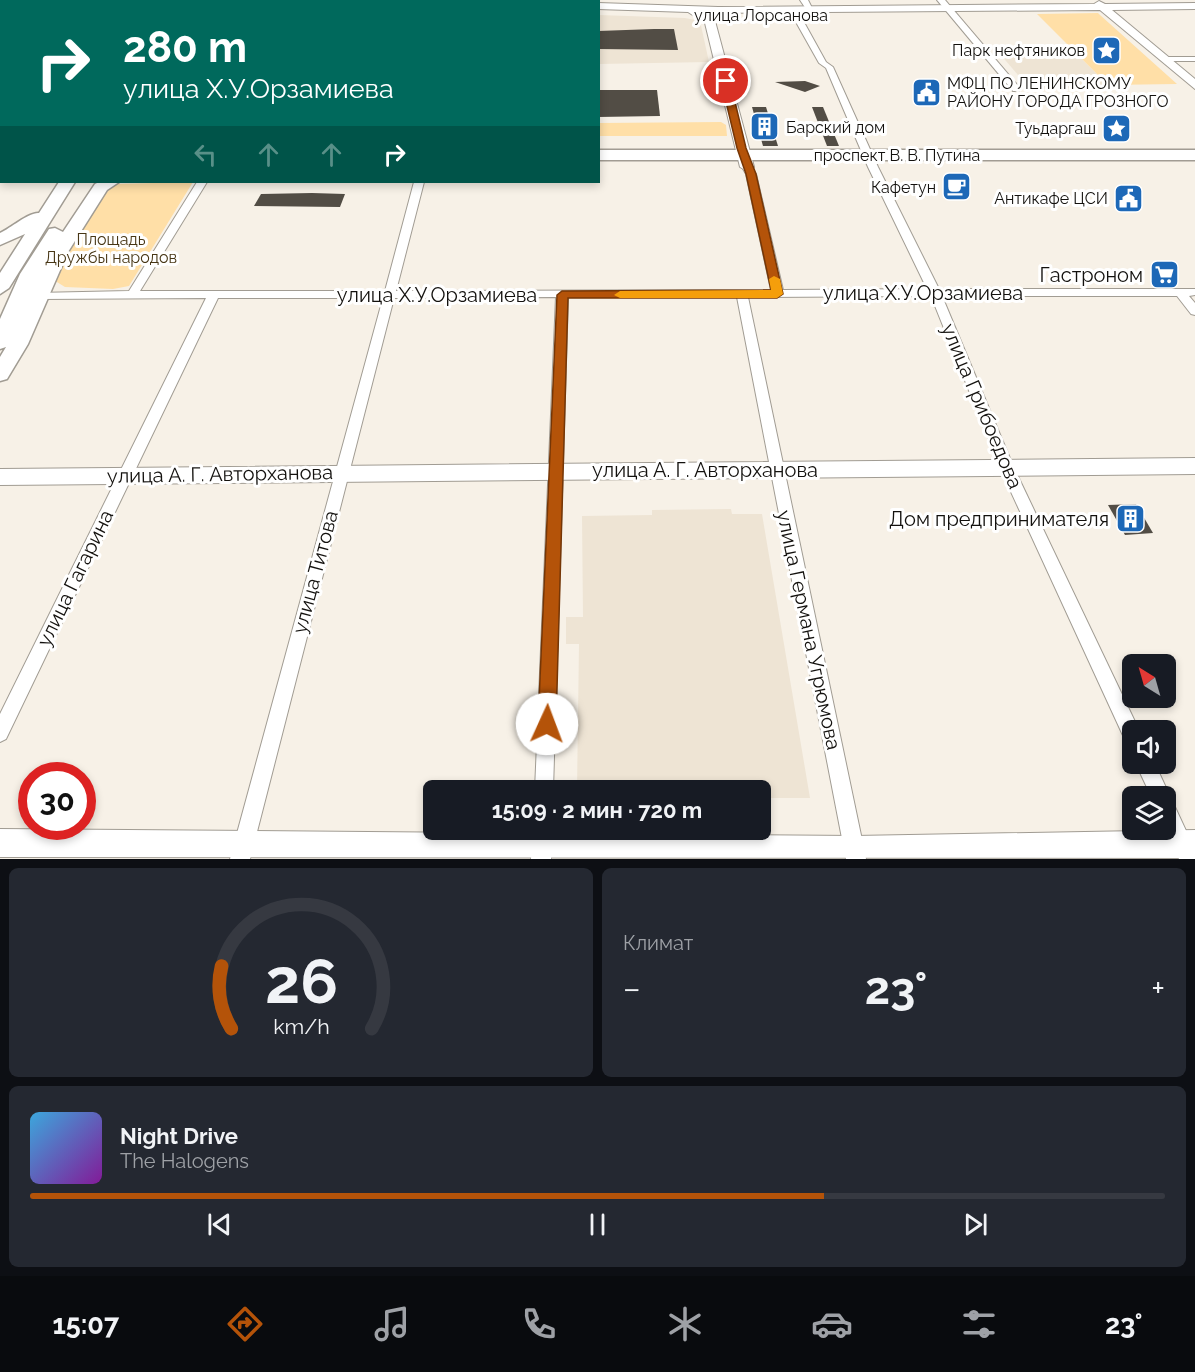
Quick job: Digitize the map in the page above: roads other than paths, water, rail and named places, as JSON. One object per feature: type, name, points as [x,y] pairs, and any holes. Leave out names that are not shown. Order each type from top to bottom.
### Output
[{"type":"main road","name":"проспект В. В. Путина","points":[[600,155],[746,161],[871,161],[1195,155]]},
{"type":"main road","name":"проспект В. В. Путина","points":[[600,167],[746,161]]},
{"type":"main road","name":"проспект В. В. Путина","points":[[871,161],[1195,167]]},
{"type":"main road","points":[[0,240],[33,220],[66,183]]},
{"type":"main road","points":[[0,288],[66,183]]},
{"type":"main road","points":[[0,342],[29,274],[89,183]]},
{"type":"main road","points":[[0,374],[15,350],[59,252],[101,187],[109,183]]},
{"type":"street","points":[[677,0],[710,21],[751,174],[777,294]]},
{"type":"street","points":[[804,0],[811,10]]},
{"type":"street","points":[[1098,4],[1195,86]]},
{"type":"street","name":"улица Лорсанова","points":[[600,6],[811,10],[947,7],[1093,10],[1098,4],[1195,6]]},
{"type":"street","points":[[947,7],[1016,89]]},
{"type":"street","name":"улица Лорсанова","points":[[600,12],[705,16],[796,15],[947,7]]},
{"type":"street","name":"улица Грибоедова","points":[[796,15],[822,62],[829,67],[871,161],[935,293],[1007,468],[1125,720]]},
{"type":"street","points":[[1164,59],[1195,58]]},
{"type":"street","points":[[133,294],[201,183]]},
{"type":"street","name":"улица Титова","points":[[242,852],[419,183]]},
{"type":"street","points":[[1180,292],[1195,311]]},
{"type":"street","name":"улица Х.У.Орзамиева","points":[[40,295],[1195,292]]},
{"type":"street","name":"улица Гагарина","points":[[0,733],[214,294]]},
{"type":"street","name":"улица Германа Угрюмова","points":[[742,294],[855,855]]},
{"type":"street","points":[[544,780],[562,295]]},
{"type":"street","name":"улица А. Г. Авторханова","points":[[0,477],[342,472],[1195,466]]},
{"type":"street","points":[[0,843],[242,852],[542,845],[855,855],[1189,849],[1176,825]]},
{"type":"place","name":"Парк нефтяников","points":[[1106,50]]},
{"type":"place","name":"МФЦ ПО ЛЕНИНСКОМУ РАЙОНУ ГОРОДА ГРОЗНОГО","points":[[926,92]]},
{"type":"place","name":"Барский дом","points":[[765,127]]},
{"type":"place","name":"Туьдаргаш","points":[[1117,128]]},
{"type":"place","name":"Кафетун","points":[[957,187]]},
{"type":"place","name":"Антикафе ЦСИ","points":[[1129,198]]},
{"type":"place","name":"Гастроном","points":[[1164,275]]},
{"type":"place","name":"Дом предпринимателя","points":[[1130,519]]},
{"type":"park label","name":"Площадь Дружбы народов","points":[[111,248]]}]
